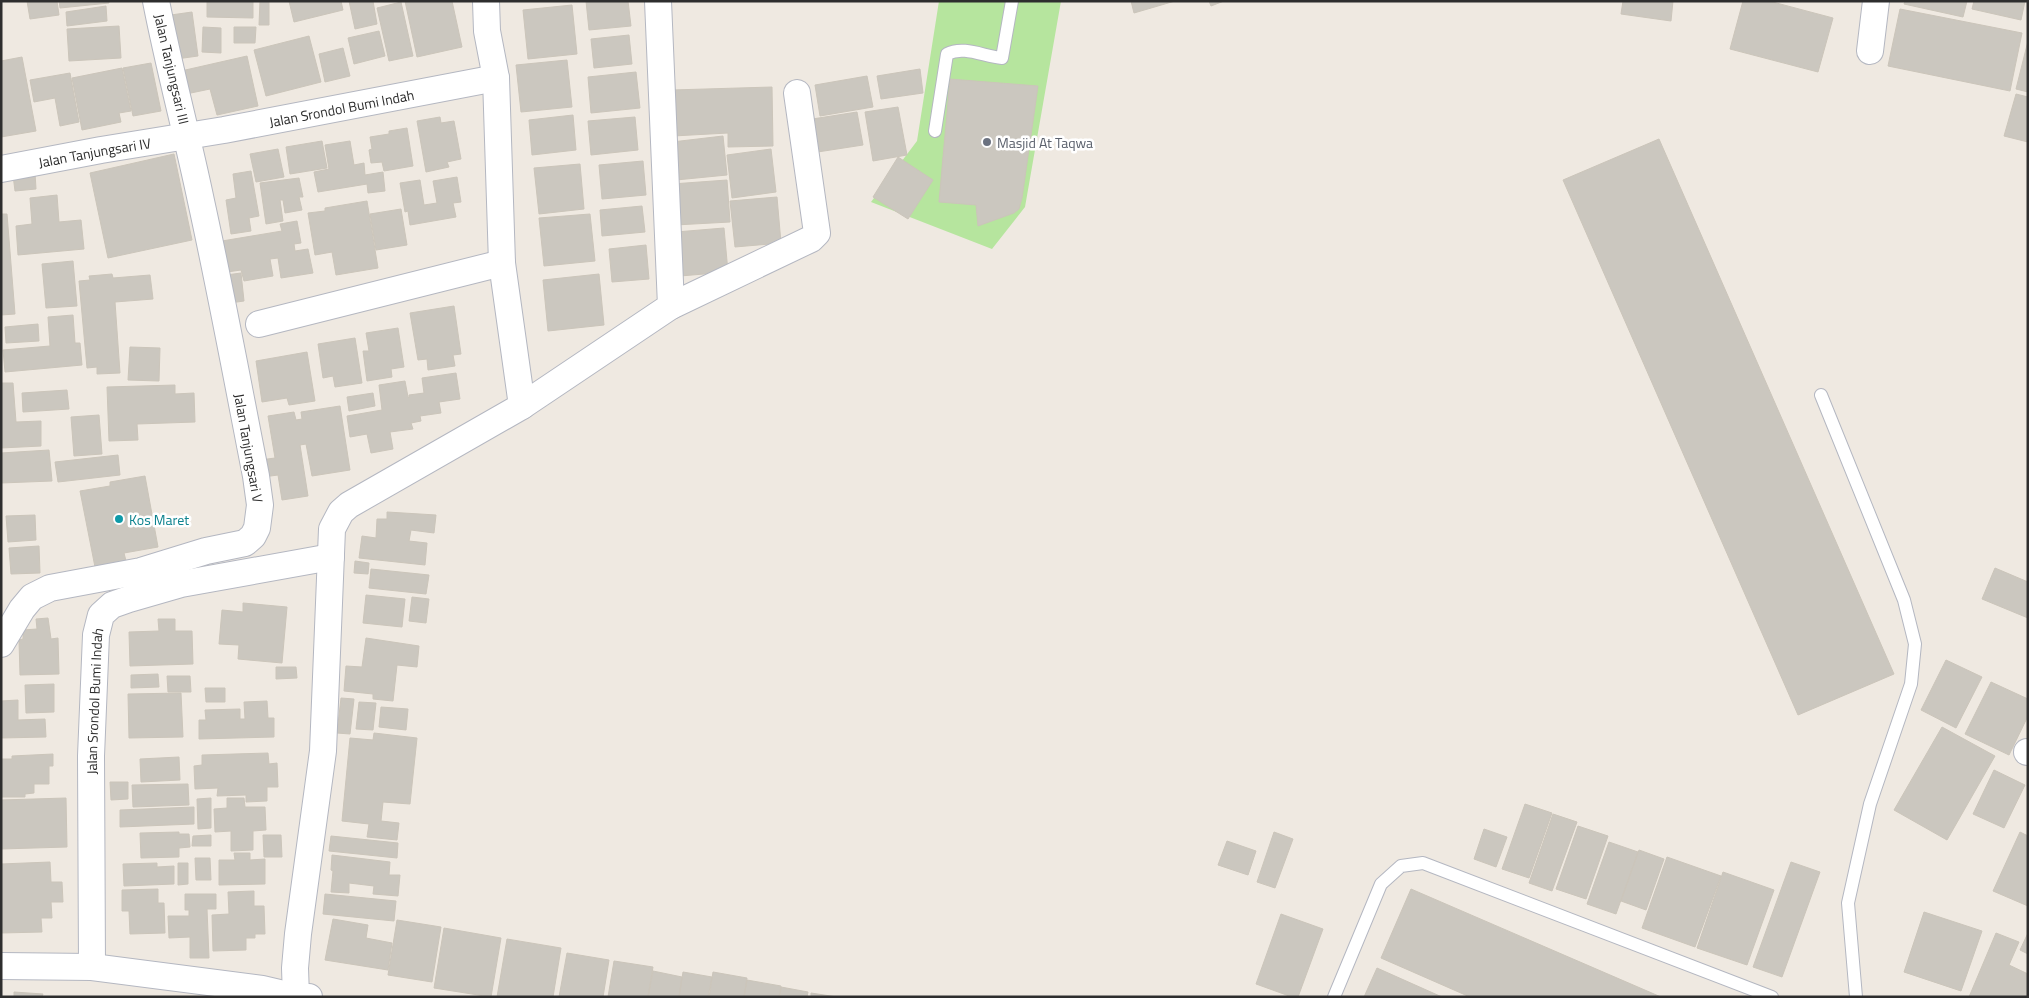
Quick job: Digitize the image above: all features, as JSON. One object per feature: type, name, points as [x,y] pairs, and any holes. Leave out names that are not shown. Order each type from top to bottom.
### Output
[{"type":"street","name":"Jalan Tanjungsari III","points":[[156,1],[168,63],[188,137]]},
{"type":"street","points":[[486,1],[487,32],[496,78],[502,262],[522,406]]},
{"type":"street","points":[[658,1],[671,306]]},
{"type":"street","points":[[1870,51],[1876,1]]},
{"type":"street","name":"Jalan Srondol Bumi Indah","points":[[188,137],[496,78]]},
{"type":"street","points":[[296,997],[294,968],[323,751],[332,529],[341,512],[349,505],[522,406],[671,306],[810,240],[816,233],[797,93]]},
{"type":"street","name":"Jalan Tanjungsari IV","points":[[1,169],[101,150],[188,137]]},
{"type":"street","name":"Jalan Tanjungsari V","points":[[1,644],[22,608],[32,597],[50,588],[132,573],[206,551],[245,543],[253,536],[257,528],[260,505],[256,476],[188,137]]},
{"type":"street","points":[[259,324],[502,262]]},
{"type":"street","name":"Jalan Srondol Bumi Indah","points":[[92,967],[91,756],[96,635],[101,615],[112,606],[121,602],[181,584],[331,557]]},
{"type":"street","points":[[1,966],[92,967],[260,993],[309,997]]},
{"type":"street","points":[[260,993],[294,968]]},
{"type":"lane","points":[[936,132],[947,54],[954,50],[963,50],[1002,58],[1012,1]]},
{"type":"lane","points":[[1821,396],[1904,600],[1915,644],[1911,684],[1870,804],[1848,903],[1856,997]]},
{"type":"lane","points":[[1334,997],[1382,884],[1401,866],[1423,863],[1772,997]]},
{"type":"green space","points":[[939,1],[1061,1],[1025,207],[992,249],[871,202],[917,141]]},
{"type":"building","points":[[27,1],[57,1],[59,15],[30,19]]},
{"type":"building","points":[[59,1],[109,1],[109,3],[60,8]]},
{"type":"building","points":[[207,1],[253,1],[253,18],[207,17]]},
{"type":"building","points":[[260,1],[269,1],[269,25],[259,25]]},
{"type":"building","points":[[289,1],[341,1],[343,10],[294,22]]},
{"type":"building","points":[[349,1],[373,1],[377,24],[355,29]]},
{"type":"building","points":[[405,1],[452,1],[462,47],[417,57]]},
{"type":"building","points":[[586,1],[628,1],[631,26],[589,30]]},
{"type":"building","points":[[1131,1],[1175,1],[1134,13]]},
{"type":"building","points":[[1209,1],[1224,1],[1211,6]]},
{"type":"building","points":[[1623,1],[1673,1],[1671,21],[1621,14]]},
{"type":"building","points":[[1743,1],[1769,1],[1833,18],[1818,72],[1730,49]]},
{"type":"building","points":[[1905,1],[1967,1],[1963,17],[1904,4]]},
{"type":"building","points":[[1974,1],[2025,1],[2021,20],[1972,9]]},
{"type":"building","points":[[401,2],[413,56],[389,61],[377,8]]},
{"type":"building","points":[[572,5],[577,54],[528,59],[523,10]]},
{"type":"building","points":[[106,6],[107,21],[67,26],[66,12]]},
{"type":"building","points":[[1900,9],[2022,33],[2010,91],[1888,66]]},
{"type":"building","points":[[192,12],[198,56],[169,60],[164,16]]},
{"type":"building","points":[[119,26],[121,58],[69,61],[67,29]]},
{"type":"building","points":[[203,27],[221,28],[221,53],[202,52]]},
{"type":"building","points":[[234,27],[256,27],[255,43],[234,43]]},
{"type":"building","points":[[379,31],[385,56],[354,64],[348,38]]},
{"type":"building","points":[[629,35],[632,64],[594,68],[591,39]]},
{"type":"building","points":[[309,36],[321,82],[266,96],[254,50]]},
{"type":"building","points":[[2028,41],[2028,92],[2016,89]]},
{"type":"building","points":[[343,48],[350,76],[325,82],[319,54]]},
{"type":"building","points":[[247,56],[258,106],[217,115],[210,89],[186,94],[181,71]]},
{"type":"building","points":[[22,57],[36,131],[1,137],[1,61]]},
{"type":"building","points":[[567,60],[572,107],[521,112],[516,65]]},
{"type":"building","points":[[151,63],[161,111],[133,116],[123,68]]},
{"type":"building","points":[[122,68],[131,111],[119,113],[121,122],[82,130],[72,78]]},
{"type":"building","points":[[920,69],[923,93],[881,99],[877,76]]},
{"type":"building","points":[[636,72],[640,108],[591,113],[588,77]]},
{"type":"building","points":[[70,73],[79,122],[60,126],[55,98],[34,102],[30,80]]},
{"type":"building","points":[[867,76],[873,107],[820,116],[815,85]]},
{"type":"building","name":"Masjid At Taqwa","points":[[950,79],[1038,86],[1019,209],[1014,213],[978,226],[976,205],[939,202]]},
{"type":"building","points":[[772,87],[773,146],[728,147],[728,133],[673,136],[672,90]]},
{"type":"building","points":[[2016,94],[2028,97],[2028,142],[2004,136]]},
{"type":"building","points":[[898,107],[907,155],[873,161],[865,112]]},
{"type":"building","points":[[857,112],[863,145],[811,153],[806,120]]},
{"type":"building","points":[[573,115],[576,150],[532,155],[529,120]]},
{"type":"building","points":[[440,117],[441,123],[454,121],[461,159],[447,162],[449,167],[426,172],[417,121]]},
{"type":"building","points":[[635,117],[638,150],[591,155],[588,121]]},
{"type":"building","points":[[407,128],[413,166],[384,171],[382,162],[371,163],[369,150],[372,149],[370,137],[389,134],[389,131]]},
{"type":"building","points":[[723,136],[727,175],[676,180],[672,142]]},
{"type":"building","points":[[1659,139],[1894,674],[1798,715],[1563,180]]},
{"type":"building","points":[[322,141],[327,168],[290,174],[286,147]]},
{"type":"building","points":[[350,141],[354,165],[364,163],[365,175],[383,172],[385,191],[368,193],[367,184],[318,192],[314,172],[329,169],[325,145]]},
{"type":"building","points":[[278,149],[284,177],[256,182],[250,154]]},
{"type":"building","points":[[771,149],[776,192],[732,198],[727,155]]},
{"type":"building","points":[[174,154],[192,240],[108,258],[90,173]]},
{"type":"building","points":[[898,157],[933,180],[908,219],[873,197]]},
{"type":"building","points":[[643,161],[646,195],[602,199],[599,165]]},
{"type":"building","points":[[580,164],[584,209],[539,214],[534,168]]},
{"type":"building","points":[[251,171],[259,216],[249,218],[251,231],[231,234],[226,200],[236,198],[233,174]]},
{"type":"building","points":[[35,173],[36,189],[15,191],[13,175]]},
{"type":"building","points":[[457,177],[461,202],[453,203],[456,217],[410,225],[408,211],[405,212],[400,183],[420,180],[424,205],[437,203],[433,181]]},
{"type":"building","points":[[299,178],[303,197],[299,197],[302,210],[285,213],[283,200],[280,200],[283,221],[266,224],[260,183]]},
{"type":"building","points":[[727,180],[730,222],[675,225],[672,184]]},
{"type":"building","points":[[57,195],[59,222],[81,220],[84,249],[18,255],[16,226],[32,224],[30,198]]},
{"type":"building","points":[[777,197],[781,243],[735,247],[730,201]]},
{"type":"building","points":[[367,201],[378,268],[336,275],[332,252],[315,255],[308,213],[325,211],[325,208]]},
{"type":"building","points":[[642,206],[645,232],[602,236],[600,210]]},
{"type":"building","points":[[401,209],[407,245],[376,250],[370,214]]},
{"type":"building","points":[[1,214],[7,214],[15,314],[1,315]]},
{"type":"building","points":[[590,214],[595,261],[544,266],[539,218]]},
{"type":"building","points":[[297,221],[301,243],[294,244],[295,251],[308,249],[313,273],[281,278],[278,258],[270,259],[273,276],[244,281],[241,270],[227,272],[222,241],[282,231],[280,224]]},
{"type":"building","points":[[724,228],[728,272],[680,276],[676,232]]},
{"type":"building","points":[[646,245],[649,279],[612,282],[609,249]]},
{"type":"building","points":[[73,261],[77,306],[46,308],[42,264]]},
{"type":"building","points":[[241,273],[244,301],[223,304],[219,276]]},
{"type":"building","points":[[112,274],[113,278],[150,275],[153,299],[115,302],[120,373],[97,374],[97,367],[87,368],[79,281],[90,280],[89,276]]},
{"type":"building","points":[[599,274],[604,325],[548,331],[543,280]]},
{"type":"building","points":[[454,306],[461,354],[453,355],[455,366],[428,370],[427,359],[418,360],[410,313]]},
{"type":"building","points":[[73,315],[75,343],[80,343],[82,365],[5,372],[3,350],[50,346],[48,317]]},
{"type":"building","points":[[38,324],[39,341],[6,343],[5,327]]},
{"type":"building","points":[[398,328],[404,367],[391,369],[392,377],[367,381],[363,351],[369,351],[366,333]]},
{"type":"building","points":[[355,338],[362,383],[335,387],[333,376],[323,378],[318,344]]},
{"type":"building","points":[[130,347],[160,348],[159,381],[128,380]]},
{"type":"building","points":[[307,352],[315,401],[289,405],[287,398],[262,402],[256,361]]},
{"type":"building","points":[[456,373],[460,399],[439,402],[441,413],[420,416],[421,421],[411,423],[413,429],[390,432],[393,449],[371,453],[367,434],[350,437],[347,416],[382,410],[379,385],[405,381],[409,398],[409,395],[424,393],[422,378]]},
{"type":"building","points":[[1,383],[13,383],[16,422],[41,421],[41,446],[1,448]]},
{"type":"building","points":[[175,385],[175,394],[194,393],[195,422],[137,424],[138,440],[109,441],[107,387]]},
{"type":"building","points":[[67,390],[69,409],[23,412],[22,393]]},
{"type":"building","points":[[373,393],[375,406],[349,411],[347,397]]},
{"type":"building","points":[[340,406],[350,470],[312,476],[306,444],[300,445],[308,496],[282,500],[278,475],[263,477],[260,460],[275,458],[268,416],[294,412],[296,420],[302,419],[301,412]]},
{"type":"building","points":[[99,415],[102,454],[74,456],[71,417]]},
{"type":"building","points":[[49,450],[52,481],[1,483],[1,453]]},
{"type":"building","points":[[118,455],[120,475],[58,482],[55,462]]},
{"type":"building","name":"Kos Maret","points":[[145,476],[158,547],[124,553],[126,561],[95,567],[80,491],[110,486],[110,482]]},
{"type":"building","points":[[387,512],[436,515],[434,533],[411,530],[409,541],[427,543],[425,565],[359,558],[362,536],[376,538],[377,519],[387,519]]},
{"type":"building","points":[[35,515],[36,540],[8,542],[6,516]]},
{"type":"building","points":[[39,546],[40,573],[11,574],[9,548]]},
{"type":"building","points":[[355,561],[369,563],[368,574],[354,573]]},
{"type":"building","points":[[1995,568],[2028,582],[2028,618],[1982,599]]},
{"type":"building","points":[[371,569],[429,575],[426,594],[369,588]]},
{"type":"building","points":[[366,595],[405,599],[402,627],[363,623]]},
{"type":"building","points":[[412,597],[429,599],[426,623],[409,621]]},
{"type":"building","points":[[243,603],[287,607],[282,663],[238,659],[239,645],[219,644],[222,610],[243,612]]},
{"type":"building","points":[[48,618],[51,639],[58,638],[59,674],[20,675],[19,640],[23,639],[23,630],[37,629],[36,619]]},
{"type":"building","points":[[158,619],[175,619],[175,631],[192,631],[193,664],[130,666],[129,632],[159,631]]},
{"type":"building","points":[[366,638],[419,646],[417,667],[397,665],[393,701],[373,699],[373,694],[344,691],[346,666],[362,667]]},
{"type":"building","points":[[1946,660],[1982,677],[1956,728],[1921,710]]},
{"type":"building","points":[[276,667],[296,667],[297,678],[276,679]]},
{"type":"building","points":[[158,674],[159,687],[131,688],[131,675]]},
{"type":"building","points":[[167,676],[190,676],[191,692],[168,692]]},
{"type":"building","points":[[1991,682],[2028,699],[2028,716],[2009,755],[1965,734]]},
{"type":"building","points":[[54,684],[54,712],[26,713],[25,685]]},
{"type":"building","points":[[205,688],[225,688],[225,702],[206,702]]},
{"type":"building","points":[[181,693],[183,737],[129,738],[128,694]]},
{"type":"building","points":[[341,698],[354,699],[350,734],[337,733]]},
{"type":"building","points":[[18,700],[18,720],[45,719],[46,737],[1,738],[1,701]]},
{"type":"building","points":[[267,701],[268,718],[274,718],[274,737],[199,739],[199,720],[206,720],[205,710],[240,709],[240,719],[245,719],[244,702]]},
{"type":"building","points":[[359,702],[376,703],[373,730],[356,729]]},
{"type":"building","points":[[381,707],[408,709],[406,730],[379,727]]},
{"type":"building","points":[[1942,727],[1995,756],[1947,840],[1894,810]]},
{"type":"building","points":[[374,733],[417,738],[410,804],[383,802],[381,821],[399,823],[397,840],[367,837],[369,824],[342,821],[350,738],[373,740]]},
{"type":"building","points":[[268,753],[269,764],[277,763],[278,787],[267,787],[267,801],[246,802],[246,795],[217,796],[218,788],[195,789],[194,766],[202,765],[202,755]]},
{"type":"building","points":[[53,754],[53,766],[49,766],[49,784],[34,784],[34,793],[25,794],[25,797],[1,797],[1,759],[12,759],[12,756]]},
{"type":"building","points":[[179,757],[180,780],[141,782],[140,759]]},
{"type":"building","points":[[1994,770],[2025,785],[2004,828],[1973,814]]},
{"type":"building","points":[[110,782],[128,782],[128,799],[111,800]]},
{"type":"building","points":[[188,784],[189,805],[133,807],[132,785]]},
{"type":"building","points":[[66,798],[67,847],[1,849],[1,800]]},
{"type":"building","points":[[211,798],[211,828],[198,829],[197,799]]},
{"type":"building","points":[[227,798],[244,798],[245,807],[265,807],[266,830],[253,831],[253,850],[231,851],[231,831],[215,832],[214,809],[227,808]]},
{"type":"building","points":[[1525,804],[1552,813],[1529,878],[1502,869]]},
{"type":"building","points":[[194,807],[194,824],[120,827],[120,810]]},
{"type":"building","points":[[1553,814],[1577,822],[1552,891],[1529,883]]},
{"type":"building","points":[[1578,826],[1608,836],[1586,899],[1556,889]]},
{"type":"building","points":[[1484,829],[1507,837],[1496,867],[1474,859]]},
{"type":"building","points":[[179,832],[179,834],[189,834],[190,847],[179,848],[179,857],[141,858],[140,833]]},
{"type":"building","points":[[1274,832],[1293,839],[1275,888],[1257,882]]},
{"type":"building","points":[[2020,832],[2028,836],[2028,906],[1993,891]]},
{"type":"building","points":[[211,835],[211,846],[192,846],[193,836]]},
{"type":"building","points":[[263,835],[281,835],[282,857],[264,857]]},
{"type":"building","points":[[331,836],[398,843],[397,858],[329,851]]},
{"type":"building","points":[[1227,841],[1256,851],[1248,875],[1218,865]]},
{"type":"building","points":[[1609,842],[1638,852],[1616,914],[1587,904]]},
{"type":"building","points":[[1639,850],[1664,859],[1646,910],[1621,901]]},
{"type":"building","points":[[234,853],[250,853],[250,860],[265,859],[265,884],[219,885],[219,860],[235,860]]},
{"type":"building","points":[[332,855],[390,862],[389,875],[400,875],[398,896],[373,894],[374,886],[349,883],[349,893],[331,892]]},
{"type":"building","points":[[1667,857],[1721,876],[1695,947],[1642,928]]},
{"type":"building","points":[[195,858],[210,858],[211,880],[196,880]]},
{"type":"building","points":[[50,862],[51,882],[62,882],[63,902],[51,902],[52,918],[41,918],[42,932],[1,933],[1,864]]},
{"type":"building","points":[[1791,862],[1820,872],[1782,977],[1753,967]]},
{"type":"building","points":[[157,863],[157,867],[174,866],[174,884],[124,886],[123,864]]},
{"type":"building","points":[[178,863],[188,863],[188,884],[178,885]]},
{"type":"building","points":[[1723,872],[1774,890],[1747,965],[1697,948]]},
{"type":"building","points":[[158,889],[158,903],[164,903],[165,933],[130,934],[129,911],[122,911],[122,890]]},
{"type":"building","points":[[1411,889],[1661,997],[1470,997],[1381,958]]},
{"type":"building","points":[[254,891],[254,906],[264,906],[265,934],[255,934],[255,938],[246,938],[246,950],[213,951],[212,915],[229,914],[228,892]]},
{"type":"building","points":[[185,894],[216,894],[216,909],[207,909],[209,958],[190,958],[190,937],[169,938],[168,916],[189,916],[189,910],[185,910]]},
{"type":"building","points":[[325,894],[396,901],[394,921],[323,914]]},
{"type":"building","points":[[1924,912],[1982,931],[1961,991],[1904,972]]},
{"type":"building","points":[[1281,914],[1323,929],[1298,997],[1292,997],[1256,984]]},
{"type":"building","points":[[333,919],[368,925],[366,938],[392,943],[388,970],[325,960]]},
{"type":"building","points":[[397,920],[441,927],[432,982],[388,975]]},
{"type":"building","points":[[444,928],[501,938],[491,997],[434,988]]},
{"type":"building","points":[[1996,933],[2019,942],[2009,965],[2028,974],[2028,997],[1969,997]]},
{"type":"building","points":[[2028,933],[2028,954],[2020,950]]},
{"type":"building","points":[[507,939],[561,948],[553,997],[497,997]]},
{"type":"building","points":[[567,953],[609,960],[603,997],[559,997]]},
{"type":"building","points":[[614,961],[653,967],[648,997],[608,997]]},
{"type":"building","points":[[1377,968],[1442,997],[1364,997]]},
{"type":"building","points":[[653,971],[682,977],[679,997],[648,997]]},
{"type":"building","points":[[683,972],[712,977],[708,997],[679,997]]},
{"type":"building","points":[[713,972],[747,978],[744,997],[709,997]]},
{"type":"building","points":[[747,980],[781,986],[779,997],[744,997]]},
{"type":"building","points":[[781,987],[808,992],[807,997],[780,997]]},
{"type":"building","points":[[14,992],[43,994],[42,997],[14,997]]},
{"type":"building","points":[[811,993],[837,997],[811,997]]},
{"type":"place","name":"Masjid At Taqwa","points":[[987,142]]},
{"type":"place","name":"Kos Maret","points":[[119,519]]}]
